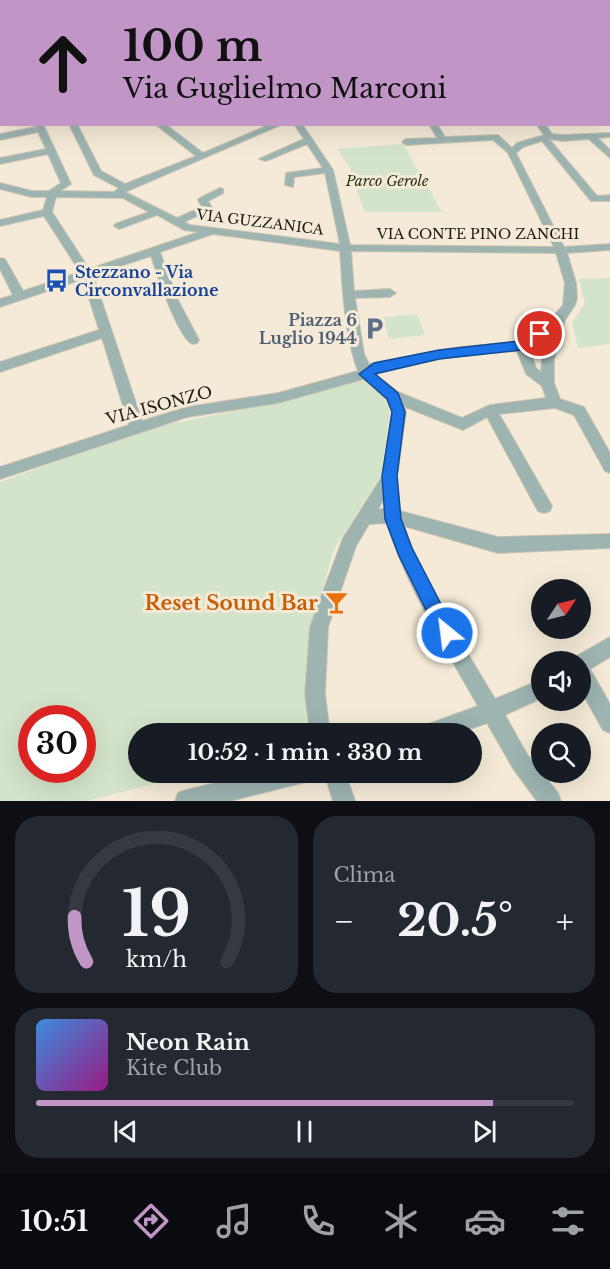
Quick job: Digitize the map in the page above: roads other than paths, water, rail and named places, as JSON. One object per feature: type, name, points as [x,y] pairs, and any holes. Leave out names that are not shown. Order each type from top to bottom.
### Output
[{"type":"street","points":[[74,126],[97,173],[122,190],[274,126]]},
{"type":"street","points":[[162,126],[203,157]]},
{"type":"street","points":[[299,126],[329,170],[345,248],[358,354],[366,374],[393,396],[463,424],[490,410],[555,403],[579,411],[610,467]]},
{"type":"street","points":[[434,126],[443,140]]},
{"type":"street","points":[[541,126],[547,138],[594,199],[610,198]]},
{"type":"street","points":[[0,137],[40,127],[66,184],[53,192],[47,212],[87,274],[137,428]]},
{"type":"street","points":[[512,152],[520,145],[547,138],[610,135]]},
{"type":"street","points":[[591,136],[610,155]]},
{"type":"street","points":[[406,142],[495,137],[512,152],[561,250],[571,299],[561,317],[548,358],[547,383],[555,403]]},
{"type":"street","points":[[263,159],[308,140]]},
{"type":"street","points":[[0,161],[51,151]]},
{"type":"street","points":[[290,185],[288,175],[329,170]]},
{"type":"street","name":"VIA GUZZANICA","points":[[0,186],[32,194],[52,195],[122,190],[188,228],[345,248]]},
{"type":"street","points":[[176,222],[207,208],[203,200],[220,192]]},
{"type":"street","points":[[0,223],[47,212]]},
{"type":"street","points":[[119,226],[157,212]]},
{"type":"street","points":[[0,303],[155,253],[210,232]]},
{"type":"street","name":"VIA CONTE PINO ZANCHI","points":[[345,248],[561,250],[610,247]]},
{"type":"street","points":[[155,253],[172,300],[193,340]]},
{"type":"street","points":[[1,261],[20,297]]},
{"type":"street","points":[[349,295],[390,293]]},
{"type":"street","points":[[547,383],[531,371],[522,346],[561,317]]},
{"type":"street","points":[[0,367],[107,332]]},
{"type":"street","name":"VIA ISONZO","points":[[0,473],[203,408],[278,398],[366,374],[374,368],[439,354],[522,346]]},
{"type":"street","points":[[393,396],[399,412],[390,476],[393,516],[404,551],[436,614],[521,763],[550,801]]},
{"type":"street","points":[[490,410],[544,506]]},
{"type":"street","points":[[319,723],[315,694],[319,627],[349,543],[390,476]]},
{"type":"street","points":[[363,517],[393,516],[498,545],[610,541]]},
{"type":"street","points":[[591,658],[610,646]]},
{"type":"street","points":[[591,689],[610,723]]},
{"type":"street","points":[[458,723],[531,693]]},
{"type":"street","points":[[186,801],[260,783]]},
{"type":"street","points":[[338,783],[344,801]]},
{"type":"place","name":"Stezzano - Via Circonvallazione","points":[[57,281]]},
{"type":"place","name":"Piazza 6 Luglio 1944","points":[[375,329]]},
{"type":"place","name":"Reset Sound Bar","points":[[336,603]]},
{"type":"park label","name":"Parco Gerole","points":[[387,181]]}]
